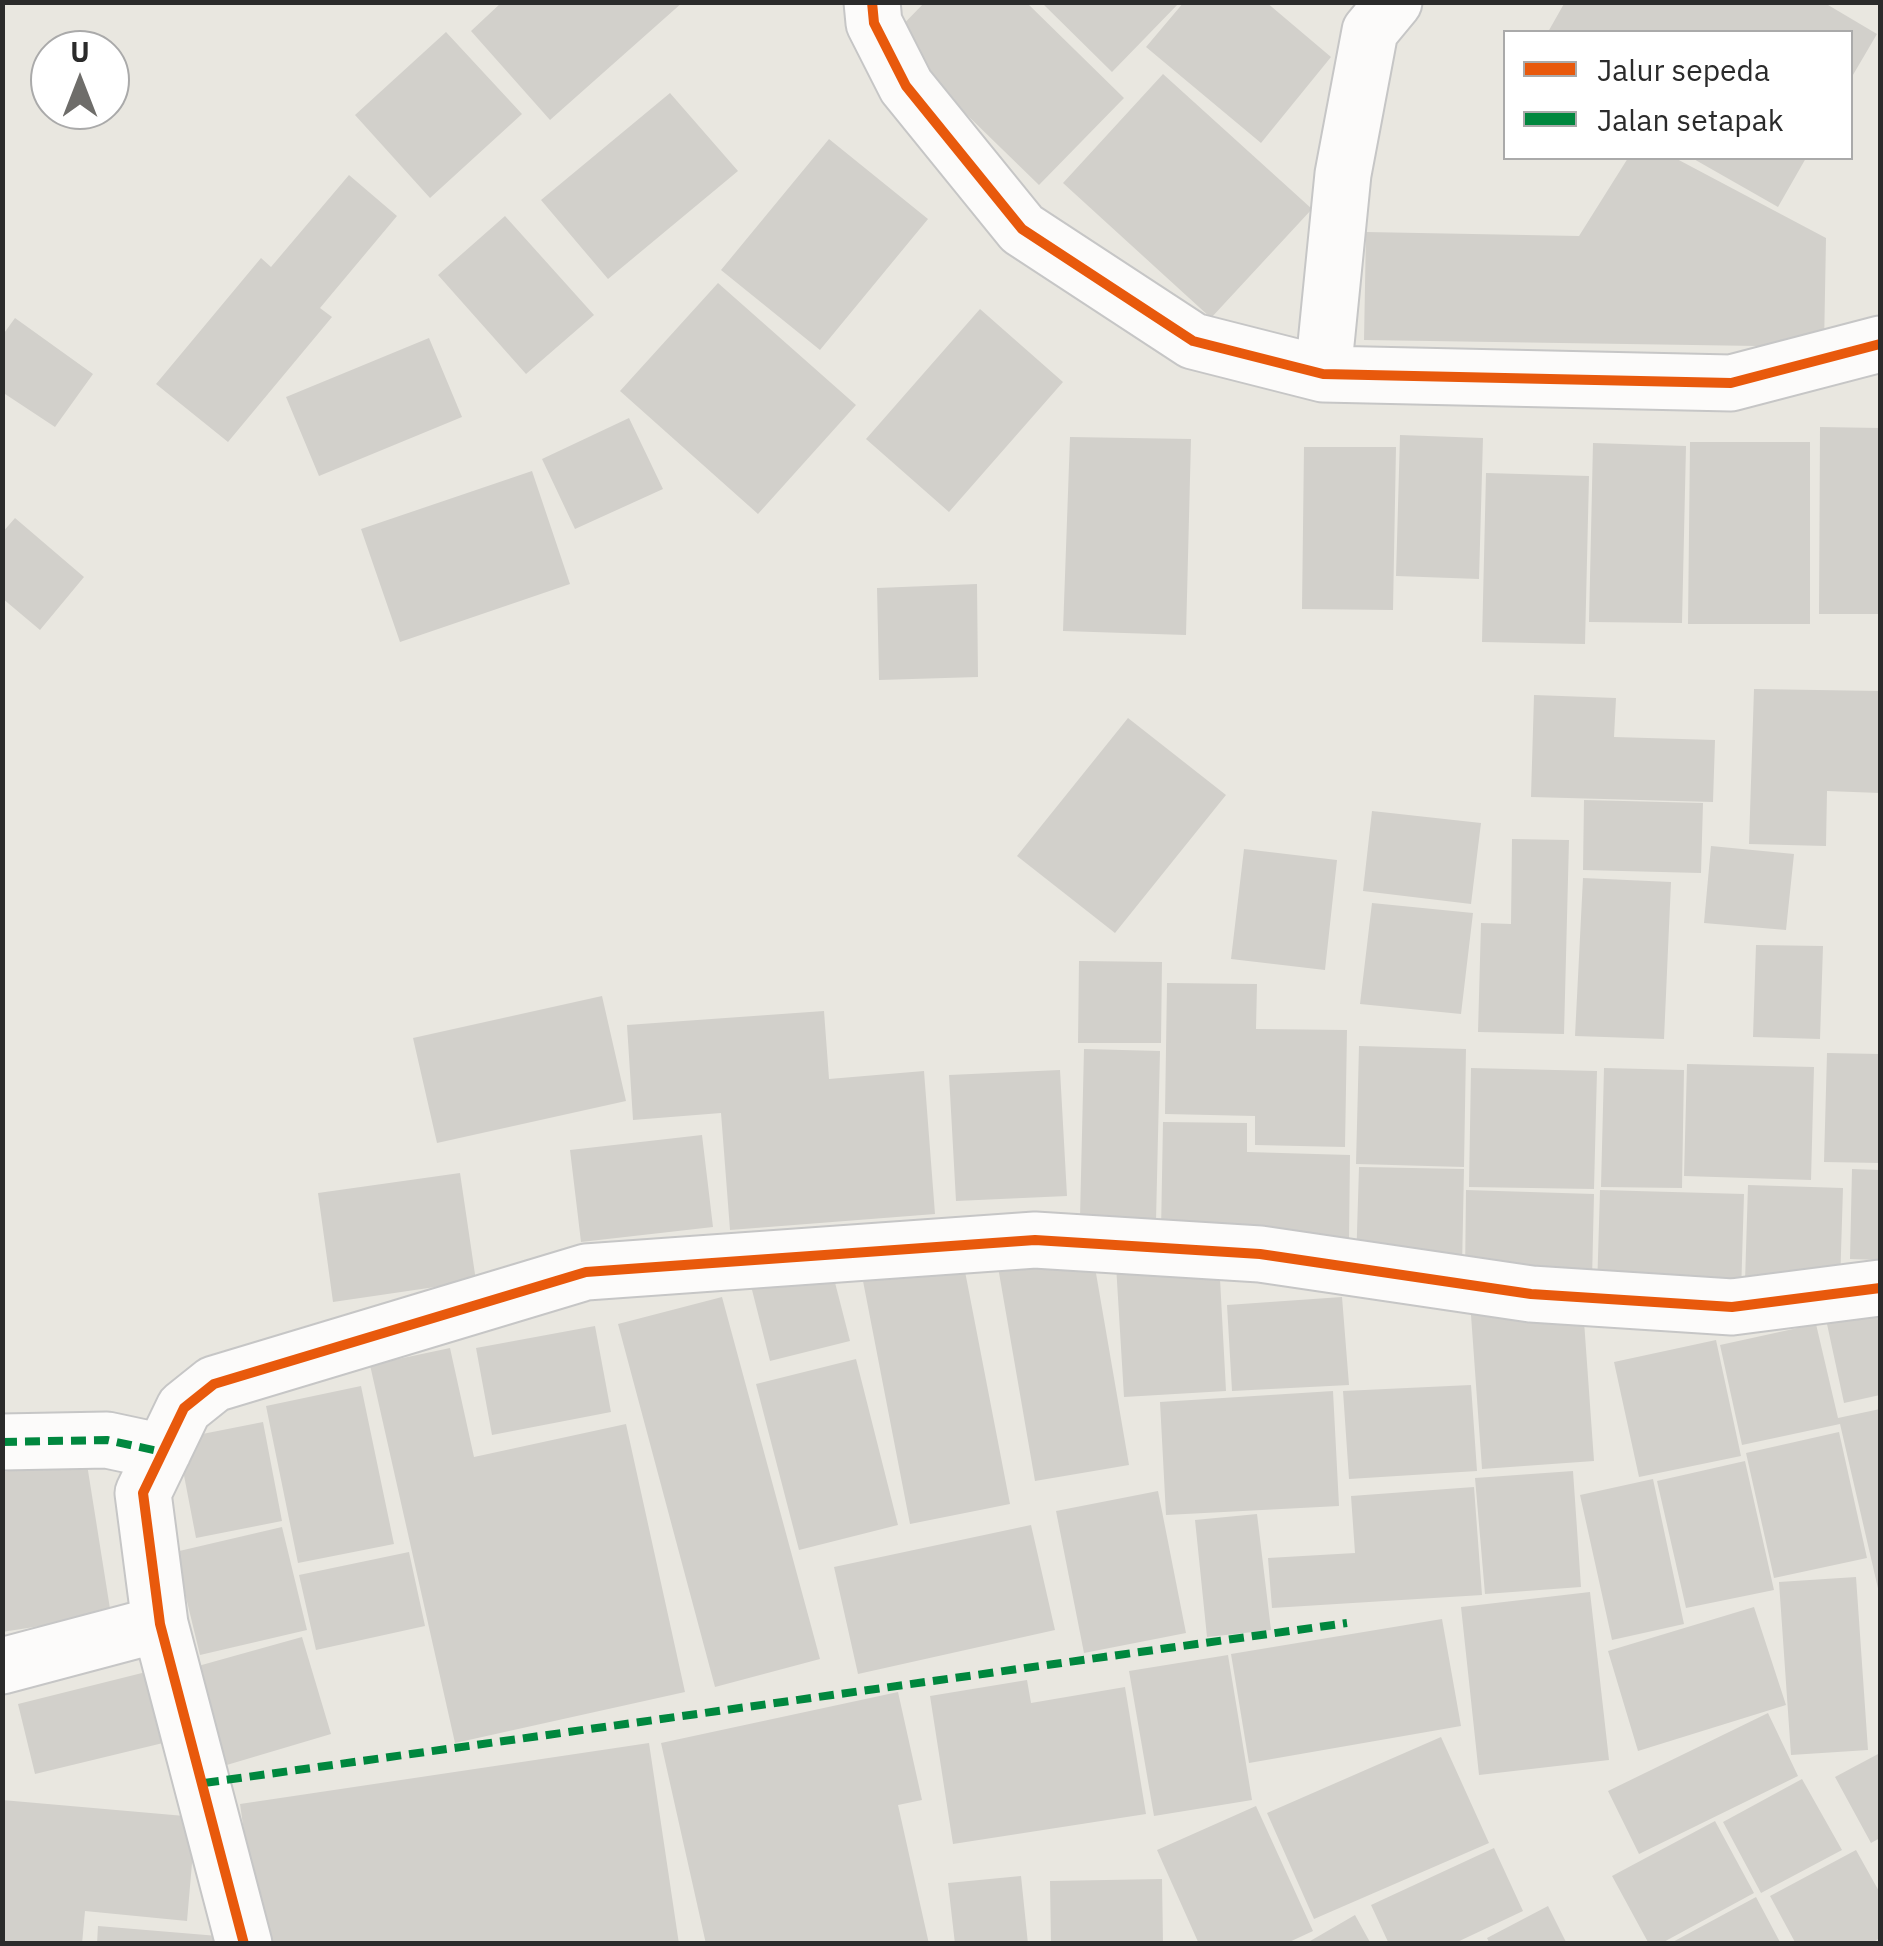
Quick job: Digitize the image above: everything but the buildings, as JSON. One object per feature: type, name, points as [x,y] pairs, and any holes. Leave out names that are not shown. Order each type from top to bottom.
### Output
[{"type":"street","points":[[872,2],[874,23],[906,86],[1022,229],[1192,341],[1324,374],[1730,383],[1880,344]]},
{"type":"street","points":[[1324,374],[1343,174],[1370,31],[1394,2]]},
{"type":"street","points":[[244,1944],[160,1624],[143,1492],[184,1408],[214,1384],[586,1272],[1035,1240],[1260,1254],[1531,1294],[1714,1306],[1880,1288]]},
{"type":"street","points":[[2,1442],[108,1440],[163,1452]]},
{"type":"street","points":[[2,1666],[160,1624]]},
{"type":"marked path","points":[[2,1442],[107,1440],[163,1452]]},
{"type":"marked path","points":[[204,1783],[1347,1623]]},
{"type":"cycle path","points":[[872,2],[874,23],[906,86],[1022,229],[1193,341],[1323,374],[1731,383],[1880,344]]},
{"type":"cycle path","points":[[244,1944],[160,1624],[143,1493],[184,1408],[214,1384],[586,1272],[1035,1240],[1260,1254],[1531,1294],[1732,1307],[1880,1288]]}]
